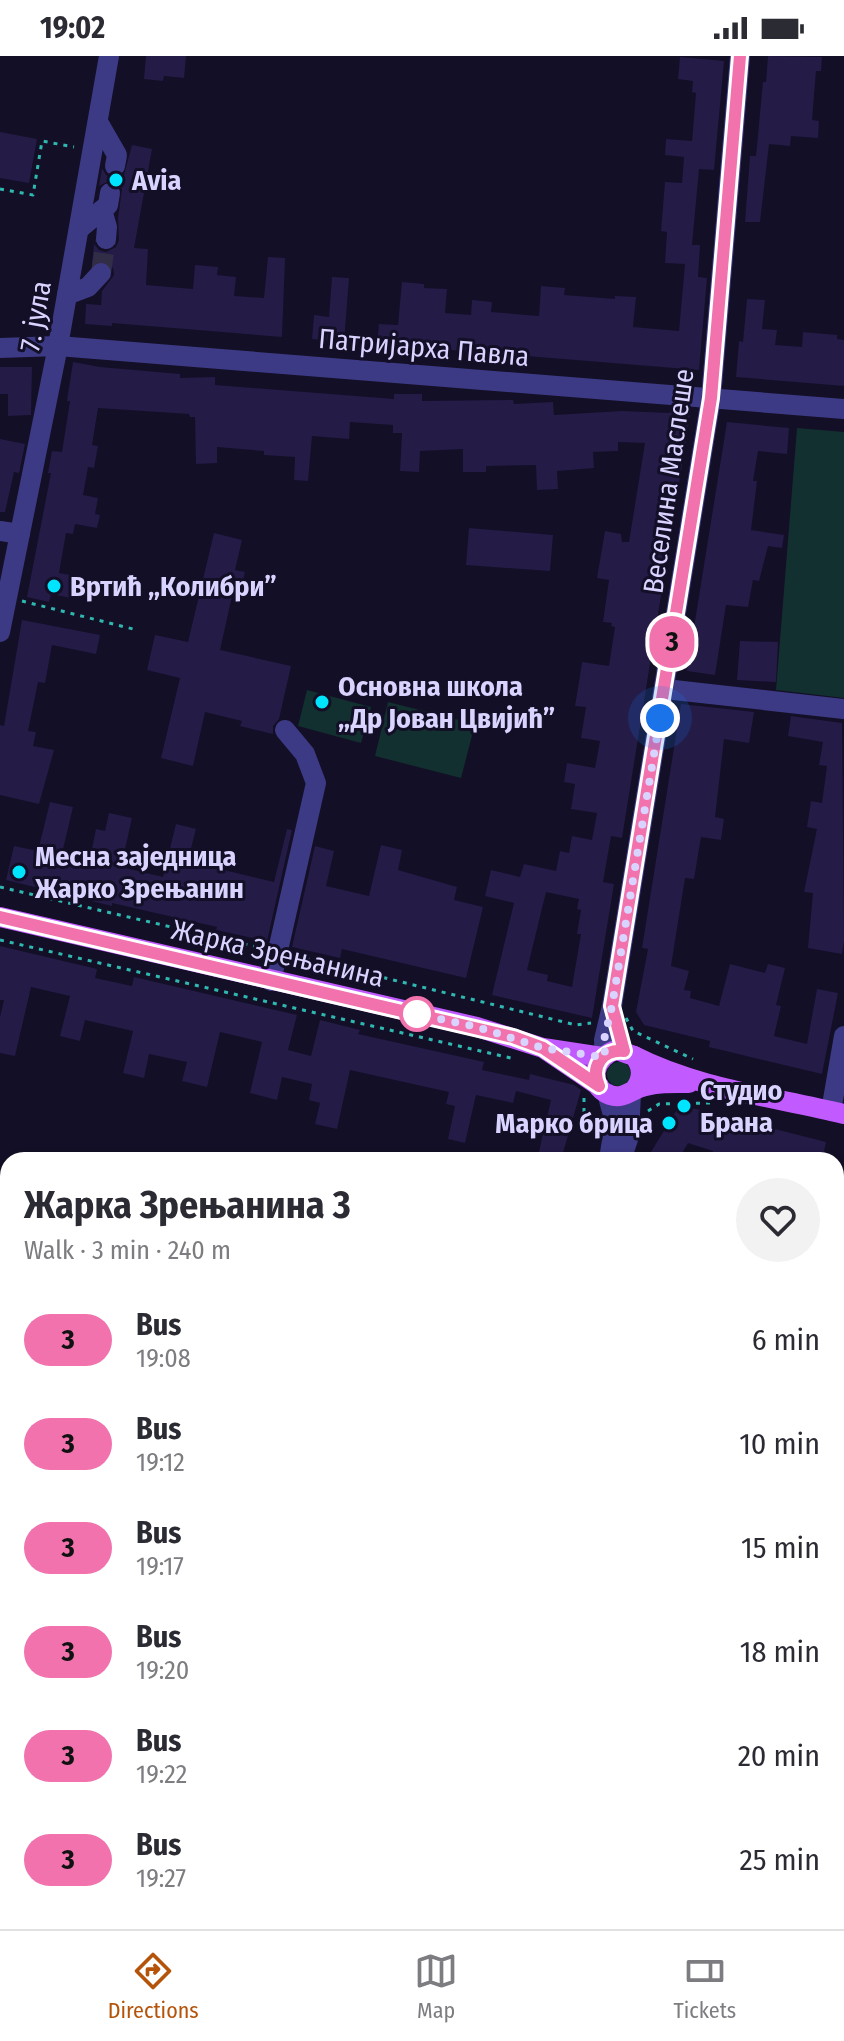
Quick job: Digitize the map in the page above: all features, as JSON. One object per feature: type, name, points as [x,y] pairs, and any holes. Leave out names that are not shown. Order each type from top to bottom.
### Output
[{"type":"main road","name":"Жарка Зрењанина","points":[[0,917],[477,1027],[543,1048],[616,1055],[706,1083],[837,1112]]},
{"type":"main road","name":"Жарка Зрењанина","points":[[543,1048],[596,1088],[619,1097],[649,1085],[706,1083]]},
{"type":"main road","points":[[596,1088],[596,1068],[616,1055],[641,1069],[639,1083],[633,1091]]},
{"type":"street","name":"7. јула","points":[[0,632],[7,597],[10,532],[58,346],[109,56]]},
{"type":"street","name":"Веселина Маслеше","points":[[616,1055],[612,1006],[711,398],[740,56]]},
{"type":"street","points":[[98,122],[117,155],[115,166]]},
{"type":"street","points":[[79,229],[106,201],[106,239]]},
{"type":"street","points":[[67,295],[88,287],[101,273]]},
{"type":"street","name":"Патријарха Павла","points":[[0,348],[58,346],[844,409]]},
{"type":"street","points":[[665,689],[844,709]]},
{"type":"street","points":[[271,981],[316,783],[305,754],[285,730]]},
{"type":"street","points":[[837,1112],[844,1036]]},
{"type":"street","points":[[596,1088],[612,1103],[622,1122],[621,1152]]},
{"type":"street","points":[[612,1152],[633,1091]]},
{"type":"path","points":[[0,189],[33,195],[42,141],[93,150]]},
{"type":"path","points":[[7,597],[137,630]]},
{"type":"path","points":[[0,887],[576,1025],[590,1024],[603,1008],[612,1006],[625,1016],[633,1031],[694,1060]]},
{"type":"path","points":[[0,940],[517,1059]]},
{"type":"path","points":[[596,1088],[584,1122],[622,1122],[659,1104],[713,1103]]},
{"type":"green space","points":[[797,428],[844,432],[844,698],[776,690]]},
{"type":"green space","points":[[307,690],[371,707],[361,743],[298,726]]},
{"type":"green space","points":[[388,702],[475,724],[461,778],[375,756]]},
{"type":"green space","points":[[619,1062],[628,1065],[631,1074],[628,1083],[619,1086],[610,1083],[607,1074],[610,1065]]},
{"type":"building","points":[[146,56],[186,56],[184,78],[164,76],[163,81],[144,79]]},
{"type":"building","points":[[768,56],[822,57],[821,71],[816,71],[812,120],[819,121],[818,138],[791,136],[790,146],[769,144],[760,222],[745,222],[750,156],[756,156]]},
{"type":"building","points":[[680,57],[724,61],[714,170],[699,169],[692,245],[700,245],[698,277],[707,278],[699,370],[377,344],[379,324],[398,325],[402,282],[424,284],[424,288],[447,289],[445,313],[471,315],[472,300],[492,302],[491,312],[539,316],[541,286],[565,288],[564,295],[615,299],[615,296],[636,297],[633,327],[679,331],[685,264],[665,263],[667,232],[661,231],[665,182],[682,183],[684,157],[665,155],[666,139],[692,141],[696,93],[692,92],[693,81],[678,79]]},
{"type":"building","points":[[0,132],[37,139],[29,183],[0,178]]},
{"type":"building","points":[[132,145],[152,149],[134,248],[148,249],[146,285],[193,289],[195,265],[218,267],[217,275],[236,277],[234,296],[264,298],[268,257],[285,258],[282,337],[112,323],[112,326],[85,324],[86,304],[101,305],[102,291],[114,275],[113,268],[105,261],[92,264],[94,244],[106,252],[116,247],[119,240],[122,189],[111,180],[99,186],[102,168],[112,179],[124,175]]},
{"type":"building","points":[[332,277],[349,278],[344,342],[312,339],[314,315],[329,317]]},
{"type":"building","points":[[747,299],[765,300],[762,329],[777,330],[775,345],[802,347],[803,332],[837,335],[837,339],[844,340],[844,386],[736,377]]},
{"type":"building","points":[[73,362],[180,374],[180,378],[215,377],[215,385],[394,399],[394,394],[422,394],[422,401],[553,402],[554,415],[670,411],[690,415],[622,838],[611,836],[603,882],[614,884],[592,1018],[492,995],[514,903],[485,896],[491,870],[520,877],[524,864],[556,871],[560,851],[569,853],[572,836],[592,840],[597,813],[571,809],[575,784],[564,782],[567,763],[595,768],[600,741],[581,738],[586,707],[575,706],[582,662],[609,666],[615,627],[611,626],[612,623],[603,622],[609,580],[597,578],[605,531],[621,534],[622,542],[629,542],[645,443],[618,442],[618,451],[593,452],[594,468],[557,471],[558,489],[537,490],[536,465],[486,466],[486,472],[463,472],[463,449],[420,451],[419,472],[400,471],[402,433],[393,433],[393,425],[350,422],[349,439],[312,436],[308,481],[294,480],[295,457],[264,455],[264,451],[217,447],[217,463],[196,464],[195,417],[189,414],[98,408],[92,445],[98,446],[94,468],[88,467],[83,495],[98,498],[95,514],[100,515],[97,528],[75,524],[73,534],[66,533],[59,573],[81,577],[76,599],[51,594],[49,602],[27,597],[51,473],[48,473],[52,451],[62,452],[70,401],[67,401]],"holes":[[[546,892],[579,899],[577,909],[581,910],[577,934],[581,934],[572,987],[547,981],[548,975],[527,970]]]},
{"type":"building","points":[[0,367],[32,367],[31,415],[8,416],[8,394],[0,394]]},
{"type":"building","points":[[727,422],[789,428],[787,454],[758,451],[753,481],[757,481],[751,530],[784,535],[782,548],[768,546],[759,581],[753,580],[748,607],[726,605],[715,675],[687,671]]},
{"type":"building","points":[[0,439],[25,444],[19,473],[14,472],[5,512],[0,512]]},
{"type":"building","points":[[469,528],[553,535],[550,571],[466,565]]},
{"type":"building","points":[[214,533],[242,540],[235,570],[245,572],[239,598],[232,596],[220,650],[291,666],[273,734],[240,726],[242,721],[205,712],[193,766],[161,758],[180,678],[147,670],[155,635],[188,642]]},
{"type":"building","points":[[22,620],[100,635],[96,654],[52,645],[45,683],[38,682],[28,731],[36,732],[33,746],[54,750],[39,804],[0,795],[0,725],[4,726]]},
{"type":"building","points":[[740,641],[778,642],[776,682],[737,680]]},
{"type":"building","points":[[681,704],[754,712],[749,743],[724,739],[715,817],[724,819],[721,840],[701,837],[694,879],[685,878],[671,966],[689,971],[684,990],[691,991],[690,998],[719,1006],[730,964],[765,973],[768,964],[785,968],[776,1005],[781,1006],[774,1036],[807,1044],[817,989],[838,993],[822,1074],[709,1047],[710,1041],[644,1025],[636,1012],[648,949],[642,948]]},
{"type":"building","points":[[791,716],[842,723],[842,954],[808,948],[813,893],[804,892],[817,829],[807,827],[811,801],[822,803],[827,766],[819,765],[823,742],[788,736]]},
{"type":"building","points":[[50,802],[73,807],[60,862],[88,869],[96,829],[105,831],[109,813],[132,818],[121,867],[163,877],[176,824],[196,829],[189,856],[221,863],[220,869],[274,882],[287,829],[292,830],[267,941],[6,880],[14,846],[38,851]]},
{"type":"building","points":[[381,845],[402,850],[398,870],[457,887],[454,900],[483,907],[466,978],[342,949],[340,958],[292,947],[315,846],[334,851],[326,886],[369,896]]},
{"type":"building","points":[[0,946],[97,969],[95,978],[132,986],[134,977],[297,1015],[288,1050],[311,1056],[320,1020],[360,1030],[358,1034],[484,1062],[482,1070],[529,1080],[530,1074],[574,1085],[581,1090],[563,1152],[539,1152],[551,1100],[516,1091],[513,1103],[476,1095],[465,1143],[448,1139],[455,1106],[446,1104],[449,1092],[350,1070],[337,1129],[315,1124],[320,1103],[309,1100],[312,1084],[282,1077],[277,1100],[250,1093],[262,1042],[220,1032],[207,1087],[182,1081],[187,1062],[149,1054],[144,1078],[123,1073],[133,1031],[85,1020],[80,1041],[60,1036],[70,996],[31,987],[15,1056],[0,1053],[0,1017],[4,1000],[0,1000]]},
{"type":"building","points":[[680,1105],[826,1142],[824,1152],[713,1152],[688,1143],[683,1152],[651,1152]]},
{"type":"tunnel","points":[[101,273],[106,239]]},
{"type":"bus line","name":"3","points":[[0,917],[513,1037],[543,1048],[599,1086],[595,1074],[598,1062],[611,1052],[624,1051],[612,1006],[711,398],[740,56]]},
{"type":"place","name":"Avia","points":[[116,180]]},
{"type":"place","name":"Вртић „Колибри”","points":[[54,586]]},
{"type":"place","name":"Основна школа „Др Јован Цвијић”","points":[[322,702]]},
{"type":"place","name":"Месна заједница Жарко Зрењанин","points":[[19,872]]},
{"type":"place","name":"Студио Брана","points":[[684,1106]]},
{"type":"place","name":"Марко брица","points":[[669,1123]]},
{"type":"route","points":[[417,1014],[408,1012],[477,1027],[543,1048],[605,1055],[604,1040],[660,718]]}]
